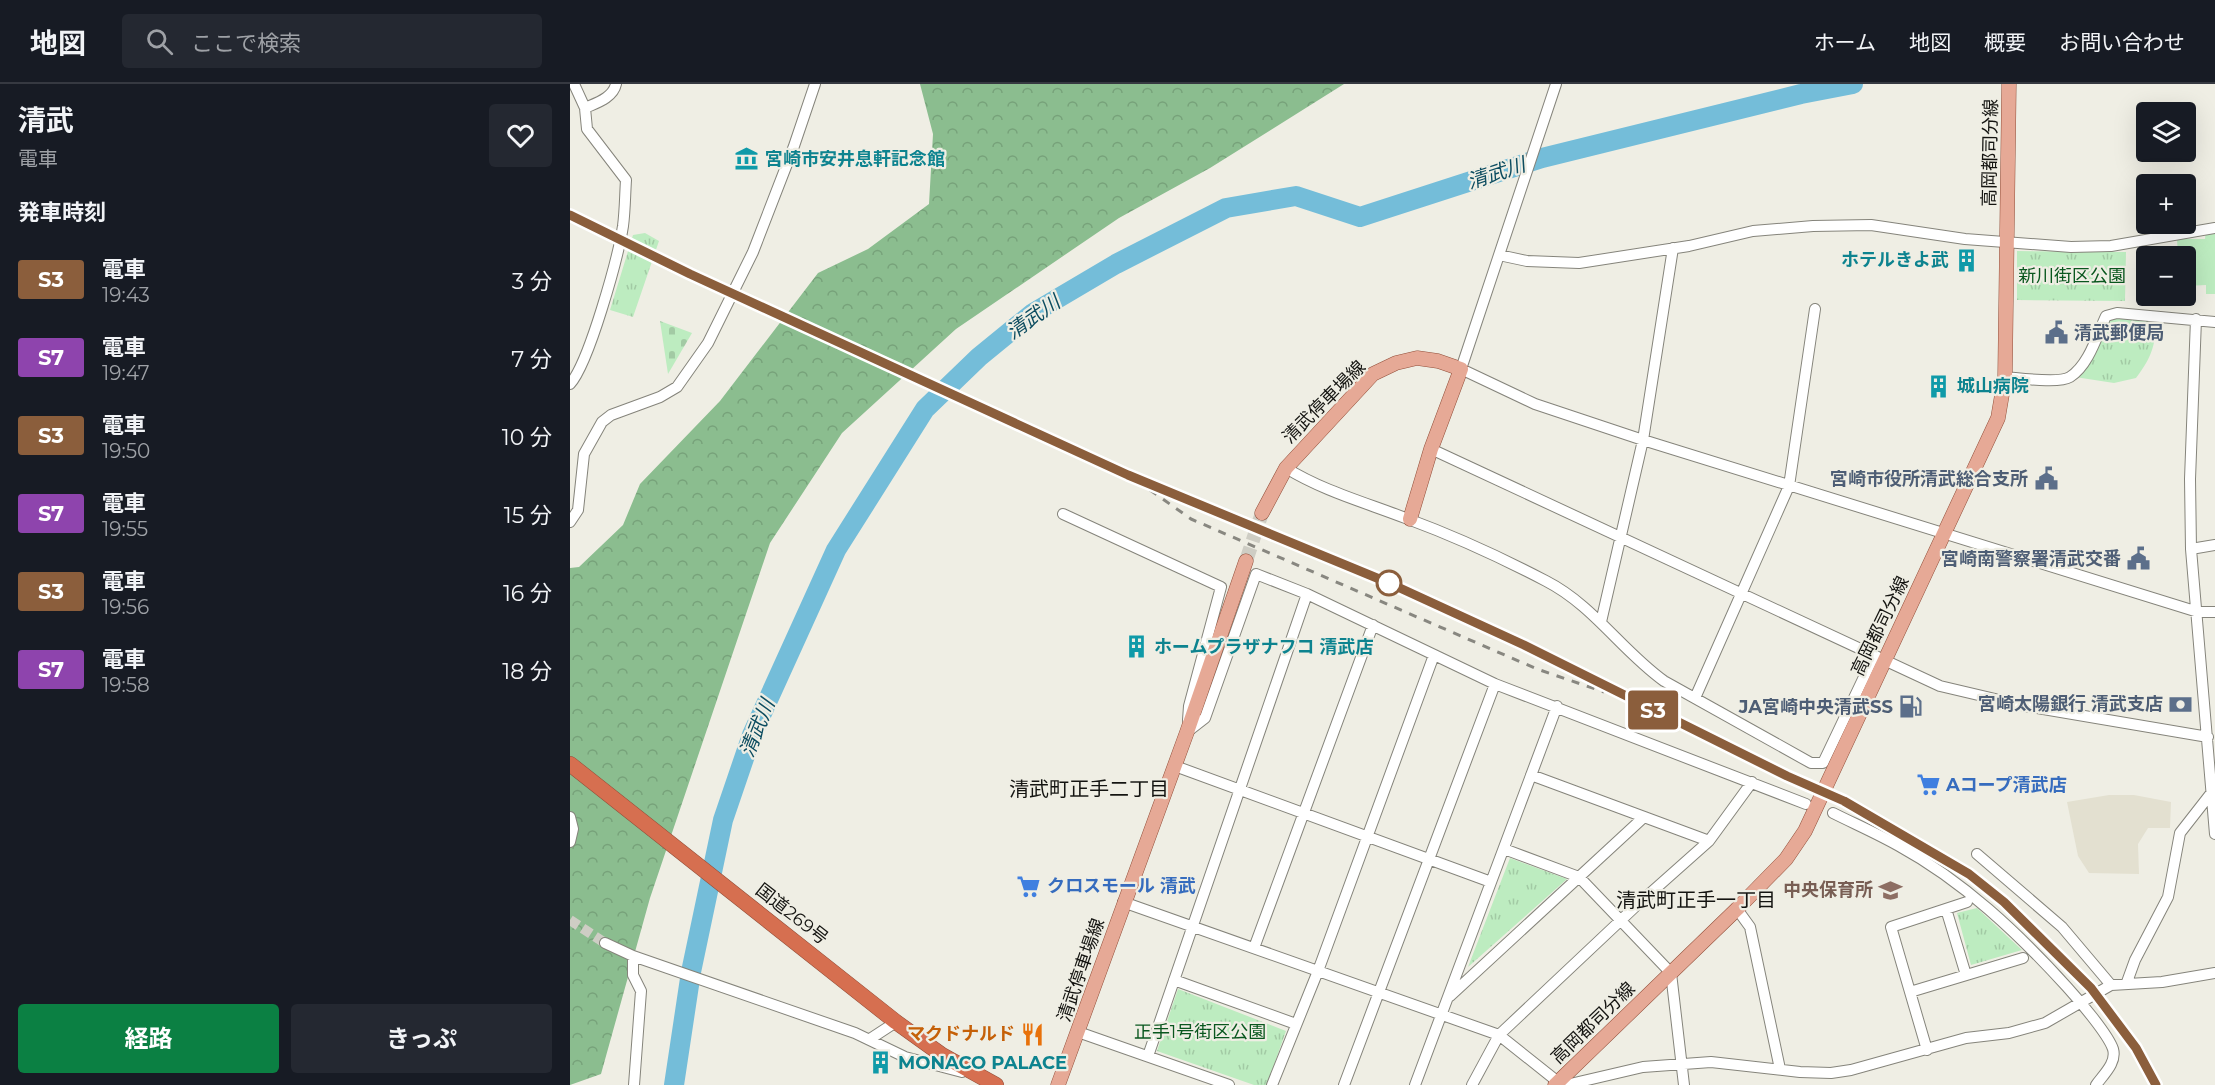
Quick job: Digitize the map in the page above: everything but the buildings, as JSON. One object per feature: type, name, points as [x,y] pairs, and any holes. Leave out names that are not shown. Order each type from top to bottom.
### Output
[{"type":"highway","name":"国道269号","points":[[570,764],[896,1022],[942,1055],[993,1084]]},
{"type":"main road","name":"高岡都司分線","points":[[1557,1083],[1737,909],[1786,859],[1805,831],[1878,659],[1945,533],[1998,418],[2005,376],[2009,84]]},
{"type":"main road","name":"清武停車場線","points":[[1262,513],[1286,468],[1373,374],[1396,363],[1417,358],[1438,361],[1461,369]]},
{"type":"main road","points":[[1410,519],[1431,449],[1461,369]]},
{"type":"main road","name":"清武停車場線","points":[[1059,1085],[1123,902],[1175,766],[1246,561]]},
{"type":"street","points":[[572,379],[583,366],[614,263],[623,227],[626,180],[623,171],[587,129],[585,108],[574,84]]},
{"type":"street","points":[[585,108],[605,99],[615,90],[616,84]]},
{"type":"street","points":[[1556,84],[1461,369],[1535,404],[1643,440],[2198,612],[2215,612]]},
{"type":"street","points":[[570,522],[578,510],[584,454],[602,422],[611,415],[660,397],[677,387],[708,343],[753,252],[794,146],[812,85]]},
{"type":"street","points":[[1499,255],[1527,261],[1579,263],[1673,248],[1753,231],[1871,225],[2111,246],[2215,228]]},
{"type":"street","points":[[1601,622],[1643,440],[1673,248]]},
{"type":"street","points":[[1695,698],[1789,486],[1815,309]]},
{"type":"street","points":[[2005,376],[2058,380],[2070,378],[2086,359],[2106,316],[2117,313],[2215,322]]},
{"type":"street","points":[[2196,319],[2190,479],[2191,549],[2215,834]]},
{"type":"street","points":[[1431,449],[1562,508],[1621,539],[1940,686],[2208,737]]},
{"type":"street","points":[[1286,468],[1307,481],[1410,519],[1547,581],[1574,598],[1647,669],[1811,762],[1823,763],[1878,659]]},
{"type":"street","points":[[1063,514],[1221,587],[1189,706],[1187,732]]},
{"type":"street","points":[[2191,549],[2215,545]]},
{"type":"street","points":[[1187,732],[1205,718],[1256,574],[1307,594],[1495,684],[1806,804]]},
{"type":"street","points":[[1148,1056],[1307,594]]},
{"type":"street","points":[[1254,948],[1373,625]]},
{"type":"street","points":[[1272,1085],[1318,971],[1434,655]]},
{"type":"street","points":[[1344,1085],[1495,684]]},
{"type":"street","points":[[1415,1085],[1557,706]]},
{"type":"street","points":[[1175,766],[1491,882]]},
{"type":"street","points":[[1531,775],[1709,842]]},
{"type":"street","points":[[1472,1085],[1499,1035],[1620,921],[1709,842],[1752,782]]},
{"type":"street","points":[[2127,982],[2135,960],[2169,897],[2180,833],[2212,792]]},
{"type":"street","points":[[1833,813],[1900,846],[1977,898],[2036,954],[2082,1004],[2113,1050],[2112,1063],[2096,1085]]},
{"type":"street","points":[[570,817],[573,829],[570,842]]},
{"type":"street","points":[[1448,998],[1644,817]]},
{"type":"street","points":[[1504,849],[1579,877],[1671,973],[1684,1064],[1684,1085]]},
{"type":"street","points":[[1977,854],[2062,927],[2111,985]]},
{"type":"street","points":[[1123,902],[1499,1035],[1557,1083],[1570,1084],[1643,1067],[1711,1062],[1831,1073],[1927,1050],[1966,1038],[2009,1032],[2045,1023],[2082,1004],[2111,985],[2127,982],[2162,982],[2215,973]]},
{"type":"street","points":[[1927,1050],[1891,927],[1967,902]]},
{"type":"street","points":[[1737,909],[1750,927],[1780,1069]]},
{"type":"street","points":[[1946,909],[1966,975]]},
{"type":"street","points":[[605,943],[633,956],[855,1032],[905,1057],[953,1068],[993,1084]]},
{"type":"street","points":[[633,956],[633,975],[640,991],[634,1085]]},
{"type":"street","points":[[1910,992],[2023,958]]},
{"type":"street","points":[[1174,980],[1296,1024]]},
{"type":"street","points":[[870,1039],[896,1022]]},
{"type":"street","points":[[1078,1032],[1229,1085]]},
{"type":"shaded area","points":[[2109,795],[2134,795],[2171,802],[2170,828],[2148,828],[2138,844],[2139,874],[2089,873],[2078,856],[2067,802]]},
{"type":"green space","points":[[920,84],[1344,84],[1210,168],[1119,218],[956,329],[842,433],[770,543],[650,898],[601,1074],[570,1085],[570,568],[579,567],[623,525],[640,484],[720,401],[818,273],[868,249],[929,204],[933,134]]},
{"type":"green space","points":[[2206,230],[2215,230],[2215,294],[2206,294],[2206,285],[2196,286],[2196,246],[2177,246],[2177,239],[2205,239]]},
{"type":"green space","points":[[645,233],[659,241],[633,317],[610,310],[633,235]]},
{"type":"green space","name":"新川街区公園","points":[[2017,251],[2126,252],[2125,301],[2017,300]]},
{"type":"green space","name":"新川街区公園","points":[[2118,315],[2157,319],[2152,351],[2141,371],[2136,378],[2114,383],[2075,377],[2108,320]]},
{"type":"green space","points":[[660,321],[692,333],[668,374]]},
{"type":"green space","points":[[1510,858],[1567,879],[1468,967]]},
{"type":"green space","points":[[1977,908],[2022,950],[1971,965],[1957,913]]},
{"type":"green space","name":"正手1号街区公園","points":[[1178,989],[1286,1031],[1267,1085],[1254,1085],[1157,1051]]},
{"type":"waterway","name":"清武川","points":[[674,1085],[691,972],[723,820],[752,735],[836,550],[925,409],[979,357],[1033,313],[1116,264],[1226,208],[1296,196],[1360,217],[1542,158],[1801,94],[1853,84]]},
{"type":"tunnel","points":[[1246,561],[1262,513]]},
{"type":"tunnel","points":[[570,920],[605,943]]},
{"type":"railway","points":[[847,347],[1128,475],[1389,583],[1543,653],[1868,815],[1946,859],[1998,896],[2025,920],[2075,970],[2097,997],[2119,1026],[2156,1085]]},
{"type":"railway","points":[[1150,490],[1191,519],[1537,669],[1604,692]]},
{"type":"train","name":"S3","points":[[570,215],[690,274],[1128,475],[1389,583],[1543,653],[1787,776],[1844,801],[1969,874],[2004,902],[2091,988],[2136,1048],[2156,1085]]},
{"type":"place","name":"宮崎市安井息軒記念館","points":[[747,159]]},
{"type":"place","name":"ホテルきよ武","points":[[1967,260]]},
{"type":"place","name":"清武郵便局","points":[[2056,333]]},
{"type":"place","name":"城山病院","points":[[1939,386]]},
{"type":"place","name":"宮崎市役所清武総合支所","points":[[2046,479]]},
{"type":"place","name":"宮崎南警察署清武交番","points":[[2139,559]]},
{"type":"place","name":"ホームプラザナフコ 清武店","points":[[1136,647]]},
{"type":"place","name":"宮崎太陽銀行 清武支店","points":[[2181,704]]},
{"type":"place","name":"JA宮崎中央清武SS","points":[[1911,707]]},
{"type":"place","name":"Aコープ清武店","points":[[1928,785]]},
{"type":"place","name":"クロスモール 清武","points":[[1029,886]]},
{"type":"place","name":"中央保育所","points":[[1891,890]]},
{"type":"place","name":"マクドナルド","points":[[1033,1034]]},
{"type":"place","name":"MONACO PALACE","points":[[880,1063]]},
{"type":"district","name":"清武町正手二丁目","points":[[1089,789]]},
{"type":"district","name":"清武町正手一丁目","points":[[1696,900]]}]
